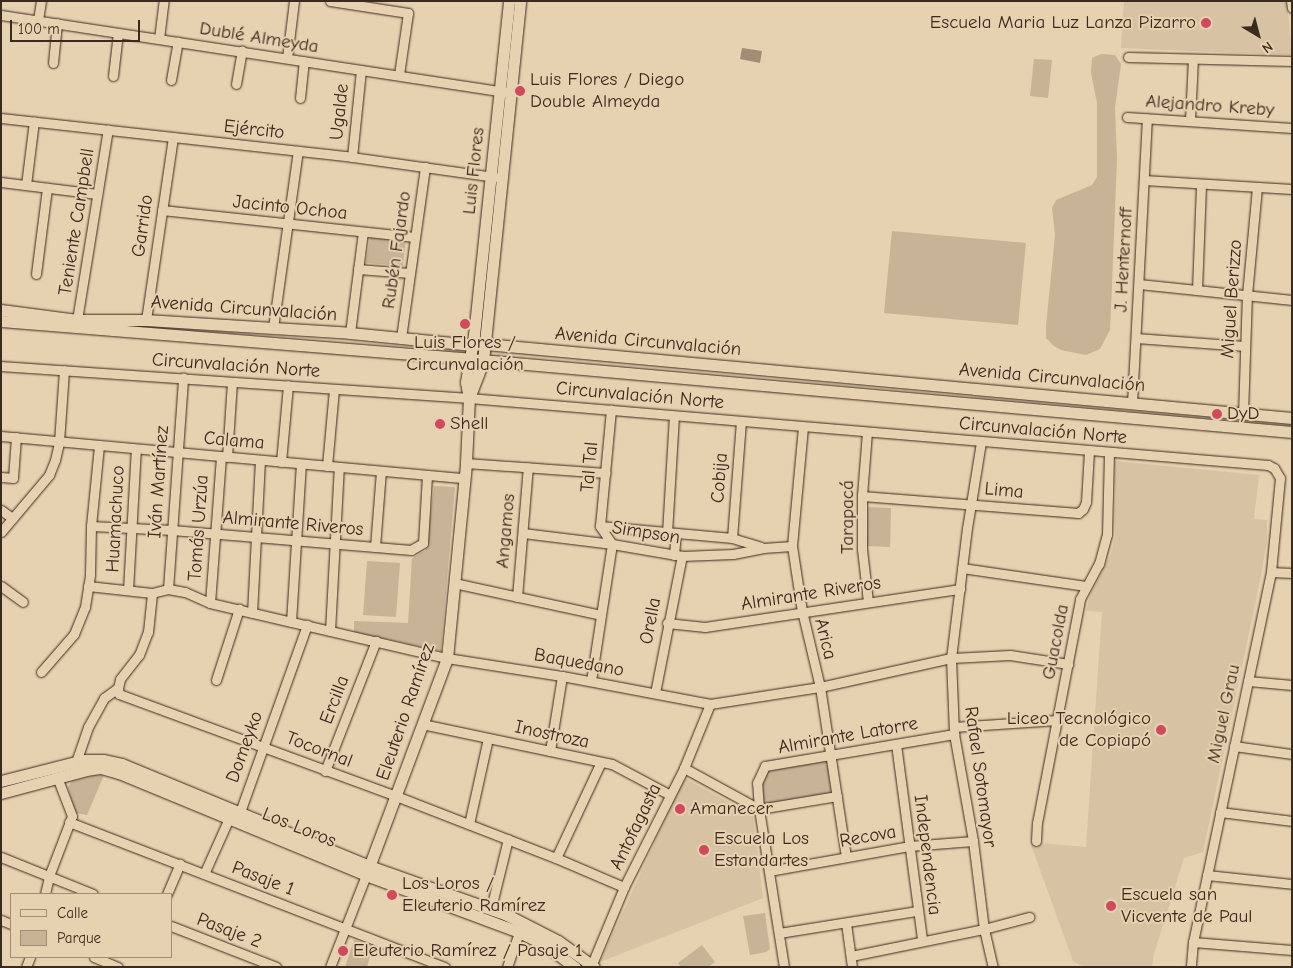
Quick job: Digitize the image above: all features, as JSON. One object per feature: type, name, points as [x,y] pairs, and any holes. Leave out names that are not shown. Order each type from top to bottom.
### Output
[{"type":"main road","name":"Luis Flores","points":[[506,92],[509,1]]},
{"type":"main road","name":"Luis Flores","points":[[485,344],[497,177],[506,92],[520,1]]},
{"type":"main road","name":"Luis Flores","points":[[472,345],[497,177]]},
{"type":"main road","name":"Avenida Circunvalación","points":[[1,310],[78,320],[146,320],[350,333],[472,345],[485,344],[1292,418]]},
{"type":"main road","name":"Avenida Circunvalación","points":[[1,322],[470,359],[1292,432]]},
{"type":"main road","name":"Eleuterio Ramírez","points":[[469,398],[483,361],[485,344]]},
{"type":"main road","name":"Eleuterio Ramírez","points":[[368,870],[447,658],[466,463],[469,398],[466,382],[472,345]]},
{"type":"main road","name":"Los Loros","points":[[1,781],[76,762],[103,760],[122,764],[240,812],[368,870],[490,908],[575,967]]},
{"type":"main road","name":"Los Loros","points":[[1,793],[57,777],[101,768],[119,773],[229,818],[558,941],[593,965]]},
{"type":"street","points":[[38,20],[41,1]]},
{"type":"street","points":[[159,39],[164,1]]},
{"type":"street","points":[[287,58],[294,1]]},
{"type":"street","points":[[330,1],[408,13],[399,76]]},
{"type":"street","points":[[1291,1],[1292,8]]},
{"type":"street","name":"Dublé Almeyda","points":[[1,15],[506,92]]},
{"type":"street","points":[[53,63],[57,23]]},
{"type":"street","points":[[113,76],[118,33]]},
{"type":"street","points":[[172,80],[178,42]]},
{"type":"street","points":[[236,84],[242,51]]},
{"type":"street","points":[[1128,57],[1292,61]]},
{"type":"street","points":[[1190,120],[1193,59]]},
{"type":"street","points":[[300,98],[304,61]]},
{"type":"street","name":"Ugalde","points":[[352,157],[361,70]]},
{"type":"street","name":"Alejandro Kreby","points":[[1126,117],[1292,128]]},
{"type":"street","name":"Ejército","points":[[1,118],[352,157],[497,177]]},
{"type":"street","name":"J. Henternoff","points":[[1132,403],[1147,118]]},
{"type":"street","points":[[26,185],[34,121]]},
{"type":"street","name":"Teniente Campbell","points":[[78,320],[108,129]]},
{"type":"street","name":"Garrido","points":[[146,320],[172,137]]},
{"type":"street","points":[[273,328],[298,151]]},
{"type":"street","name":"Rubén Fajardo","points":[[401,338],[425,167]]},
{"type":"street","points":[[1144,180],[1292,189]]},
{"type":"street","points":[[1197,290],[1201,184]]},
{"type":"street","points":[[2,185],[26,185],[97,194]]},
{"type":"street","name":"Miguel Berizzo","points":[[1243,414],[1247,295],[1257,187]]},
{"type":"street","points":[[36,274],[47,188]]},
{"type":"street","name":"Jacinto Ochoa","points":[[162,210],[415,237]]},
{"type":"street","points":[[350,333],[362,232]]},
{"type":"street","points":[[358,269],[410,273]]},
{"type":"street","points":[[1139,284],[1292,300]]},
{"type":"street","points":[[1136,338],[1245,346]]},
{"type":"street","name":"Circunvalación Norte","points":[[1,366],[469,398],[1089,452],[1268,465],[1274,468]]},
{"type":"street","points":[[1,532],[49,475],[55,460],[59,442],[64,370]]},
{"type":"street","name":"Iván Martínez","points":[[168,588],[176,453],[183,378]]},
{"type":"street","name":"Tomás Urzúa","points":[[210,603],[232,382]]},
{"type":"street","points":[[281,462],[288,385]]},
{"type":"street","points":[[327,466],[334,389]]},
{"type":"street","name":"Tal Tal","points":[[600,526],[611,410]]},
{"type":"street","name":"Orella","points":[[655,694],[678,556],[672,533],[674,416]]},
{"type":"street","name":"Cobija","points":[[732,538],[741,422]]},
{"type":"street","name":"Arica","points":[[803,427],[792,546],[802,611],[820,686],[846,857]]},
{"type":"street","name":"Tarapacá","points":[[868,432],[862,496],[862,549],[868,602]]},
{"type":"street","name":"Calama","points":[[1,436],[464,478]]},
{"type":"street","points":[[1,477],[13,478],[16,437]]},
{"type":"street","name":"Rafael Sotomayor","points":[[981,442],[970,504],[951,658],[954,730],[973,841],[984,929],[993,967]]},
{"type":"street","points":[[41,672],[74,634],[85,607],[98,446]]},
{"type":"street","name":"Huamachuco","points":[[128,590],[136,449]]},
{"type":"street","name":"Lima","points":[[862,496],[1078,513],[1083,509],[1086,502],[1089,452]]},
{"type":"street","name":"Guacolda","points":[[1036,841],[1037,822],[1080,599],[1099,564],[1107,535],[1108,453]]},
{"type":"street","points":[[252,612],[260,460]]},
{"type":"street","points":[[466,463],[606,473]]},
{"type":"street","points":[[291,622],[300,464]]},
{"type":"street","points":[[330,631],[339,467]]},
{"type":"street","name":"Angamos","points":[[517,597],[528,467]]},
{"type":"street","name":"Miguel Grau","points":[[1191,967],[1193,942],[1270,572],[1280,478],[1274,468]]},
{"type":"street","points":[[375,547],[381,471]]},
{"type":"street","name":"Almirante Riveros","points":[[91,526],[172,530],[411,550],[423,543],[427,475]]},
{"type":"street","points":[[1,510],[12,518]]},
{"type":"street","points":[[591,682],[612,544],[600,526]]},
{"type":"street","name":"Simpson","points":[[600,526],[732,538],[763,548]]},
{"type":"street","name":"Simpson","points":[[523,533],[612,544],[678,556],[733,554],[763,548],[792,546]]},
{"type":"street","points":[[962,568],[1086,586]]},
{"type":"street","points":[[1270,572],[1292,573]]},
{"type":"street","points":[[454,583],[601,614]]},
{"type":"street","points":[[1,586],[23,602]]},
{"type":"street","points":[[88,586],[152,593],[168,588]]},
{"type":"street","name":"Baquedano","points":[[168,588],[186,592],[210,603],[447,658],[562,676],[710,704],[820,686],[951,658],[1010,655],[1068,664]]},
{"type":"street","name":"Almirante Riveros","points":[[667,623],[705,627],[960,588]]},
{"type":"street","points":[[76,762],[88,727],[104,698],[118,688],[120,680],[139,655],[148,632],[152,593]]},
{"type":"street","points":[[216,680],[238,609]]},
{"type":"street","name":"Domeyko","points":[[229,818],[240,812],[262,746],[307,625]]},
{"type":"street","name":"Ercilla","points":[[325,771],[376,641]]},
{"type":"street","points":[[550,751],[562,676]]},
{"type":"street","points":[[1248,681],[1292,686]]},
{"type":"street","name":"Tocornal","points":[[118,688],[119,694],[469,824],[556,858],[624,888]]},
{"type":"street","name":"Antofagasta","points":[[593,965],[624,888],[684,768],[710,704]]},
{"type":"street","name":"Almirante Latorre","points":[[759,809],[757,783],[766,766],[896,744],[954,730],[1057,720]]},
{"type":"street","name":"Inostroza","points":[[422,724],[612,764],[670,795]]},
{"type":"street","points":[[469,824],[488,738]]},
{"type":"street","name":"Independencia","points":[[896,744],[922,940]]},
{"type":"street","points":[[1234,746],[1292,754]]},
{"type":"street","points":[[556,858],[601,762]]},
{"type":"street","points":[[684,768],[759,809],[837,796]]},
{"type":"street","points":[[45,893],[49,876],[72,816],[57,777]]},
{"type":"street","points":[[759,809],[784,967]]},
{"type":"street","points":[[1220,812],[1292,821]]},
{"type":"street","points":[[204,874],[229,818]]},
{"type":"street","name":"Pasaje 1","points":[[69,822],[445,967]]},
{"type":"street","points":[[490,908],[508,839]]},
{"type":"street","name":"Recova","points":[[769,871],[910,846],[973,841]]},
{"type":"street","points":[[1,857],[91,893]]},
{"type":"street","points":[[167,893],[180,864]]},
{"type":"street","name":"Eleuterio Ramírez","points":[[330,967],[368,870]]},
{"type":"street","points":[[1207,874],[1292,884]]},
{"type":"street","points":[[779,933],[917,911]]},
{"type":"street","points":[[851,956],[922,940],[984,929],[1029,917]]},
{"type":"street","points":[[846,923],[852,967]]},
{"type":"street","name":"Pasaje 2","points":[[172,926],[276,967]]},
{"type":"street","points":[[508,967],[520,927]]},
{"type":"street","points":[[1193,942],[1292,950]]},
{"type":"street","points":[[98,958],[115,963]]},
{"type":"shaded area","name":"Escuela Maria Luz Lanza Pizarro","points":[[1124,1],[1287,1],[1292,55],[1121,48]]},
{"type":"shaded area","points":[[742,48],[762,51],[760,63],[740,59]]},
{"type":"shaded area","name":"Liceo Tecnológico de Copiapó","points":[[1115,461],[1259,475],[1254,519],[1267,520],[1267,540],[1261,576],[1203,852],[1184,858],[1154,954],[1152,967],[1084,967],[1073,961],[1030,842],[1086,847],[1102,612],[1086,611],[1090,595],[1111,554],[1115,537]]},
{"type":"shaded area","name":"Escuela Los Estandartes","points":[[684,778],[753,815],[763,898],[600,962]]},
{"type":"green space","points":[[1101,54],[1115,55],[1121,64],[1115,108],[1117,158],[1110,330],[1100,349],[1086,355],[1061,350],[1054,346],[1046,338],[1046,326],[1055,235],[1052,208],[1056,200],[1092,185],[1097,177],[1097,103],[1091,73],[1092,58]]},
{"type":"green space","points":[[1034,59],[1052,60],[1048,98],[1030,96]]},
{"type":"green space","points":[[892,231],[1026,243],[1018,325],[884,313]]},
{"type":"green space","points":[[370,237],[406,239],[403,266],[366,263]]},
{"type":"green space","points":[[434,486],[455,487],[441,651],[354,632],[354,621],[408,623],[412,558],[426,550]]},
{"type":"green space","points":[[868,507],[891,508],[890,547],[867,546]]},
{"type":"green space","points":[[367,561],[400,563],[396,617],[363,615]]},
{"type":"green space","points":[[824,760],[827,762],[832,795],[764,806],[760,783],[768,770]]},
{"type":"green space","points":[[95,775],[104,775],[87,815],[76,813],[68,787],[72,781]]},
{"type":"green space","points":[[765,913],[770,949],[766,952],[750,955],[743,916]]},
{"type":"green space","points":[[354,940],[373,946],[367,967],[345,967]]},
{"type":"green space","points":[[702,945],[715,962],[708,967],[681,967],[678,963]]},
{"type":"place","name":"Escuela Maria Luz Lanza Pizarro","points":[[1206,23]]},
{"type":"place","name":"Luis Flores / Diego Double Almeyda","points":[[520,91]]},
{"type":"place","name":"Luis Flores / Circunvalación","points":[[465,324]]},
{"type":"place","name":"DyD","points":[[1217,414]]},
{"type":"place","name":"Shell","points":[[440,424]]},
{"type":"place","name":"Liceo Tecnológico de Copiapó","points":[[1161,730]]},
{"type":"place","name":"Amanecer","points":[[680,809]]},
{"type":"place","name":"Escuela Los Estandartes","points":[[704,850]]},
{"type":"place","name":"Los Loros / Eleuterio Ramírez","points":[[392,895]]},
{"type":"place","name":"Escuela san Vicvente de Paul","points":[[1111,906]]},
{"type":"place","name":"Eleuterio Ramírez / Pasaje 1","points":[[343,951]]}]
